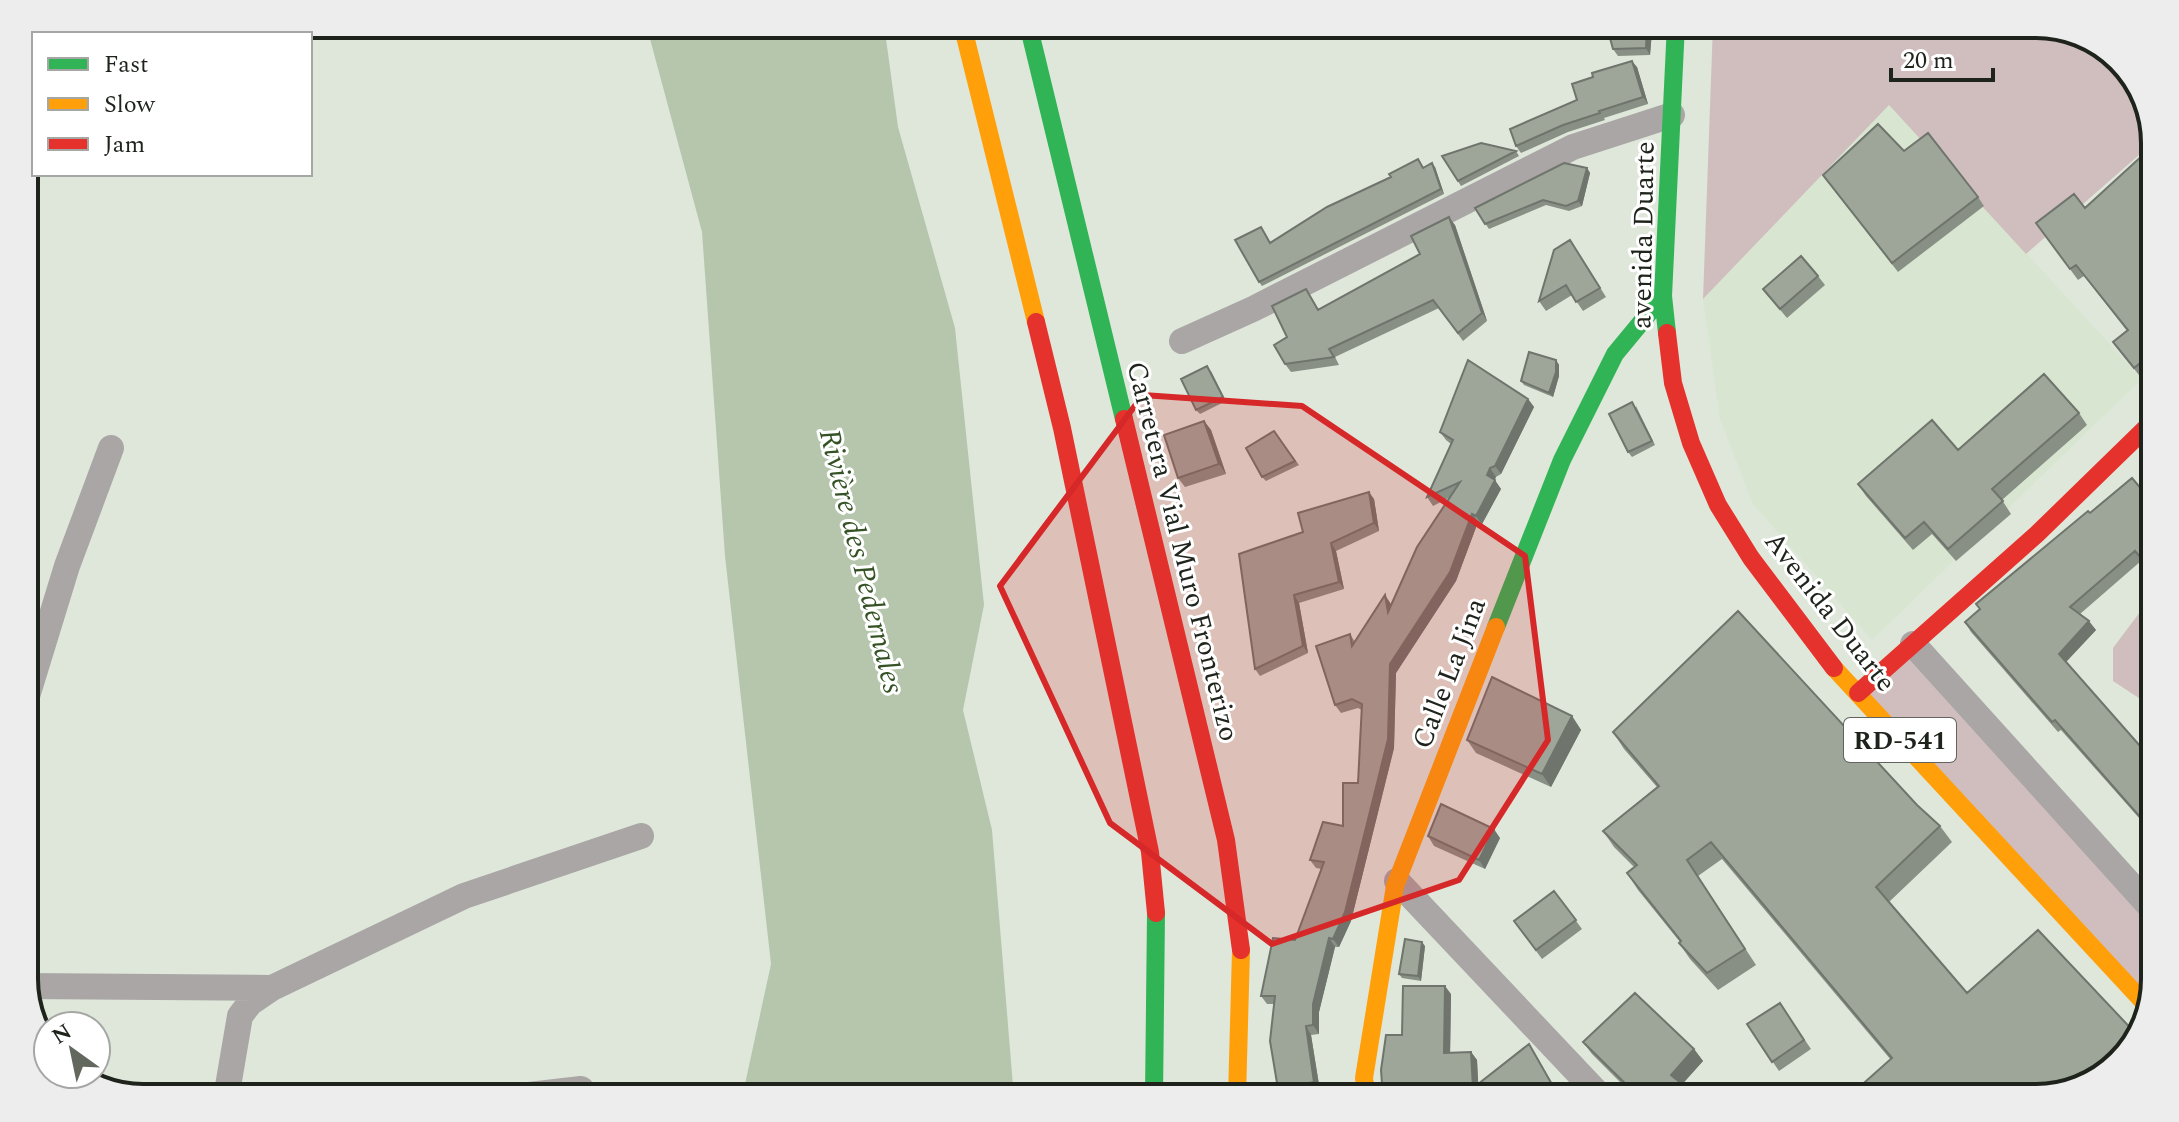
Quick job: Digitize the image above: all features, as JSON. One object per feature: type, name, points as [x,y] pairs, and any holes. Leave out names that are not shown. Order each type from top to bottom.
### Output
[{"type":"main road","points":[[965,38],[1062,428],[1150,852],[1157,922],[1154,1084]]},
{"type":"main road","name":"Carretera Vial Muro Fronterizo","points":[[1031,38],[1226,840],[1241,938],[1237,1084]]},
{"type":"main road","name":"avenida Duarte","points":[[1675,38],[1663,296],[1673,383],[1691,443]]},
{"type":"main road","name":"Calle La Jina","points":[[1365,1084],[1397,881],[1562,460],[1615,354],[1663,296]]},
{"type":"main road","points":[[1858,693],[2141,441]]},
{"type":"main road","name":"Avenida Duarte","points":[[1691,443],[1718,505],[1751,558],[1827,660],[2139,997]]},
{"type":"street","points":[[1182,341],[1253,309],[1573,147],[1672,115]]},
{"type":"street","points":[[38,660],[67,566],[111,448]]},
{"type":"street","points":[[1913,644],[2141,896]]},
{"type":"street","points":[[228,1084],[240,1016],[250,1003],[272,988],[464,896],[641,836]]},
{"type":"street","points":[[1397,881],[1589,1084]]},
{"type":"street","points":[[38,986],[272,988]]},
{"type":"highlighted area","points":[[1143,395],[1302,406],[1525,556],[1548,740],[1459,880],[1272,944],[1110,823],[1000,586]]},
{"type":"shaded area","points":[[1712,38],[2050,39],[2095,56],[2115,74],[2130,96],[2139,122],[2141,153],[2026,254],[1889,105],[1703,299]]},
{"type":"shaded area","points":[[1889,104],[2141,380],[1872,640],[1753,504],[1720,419],[1703,299]]},
{"type":"shaded area","points":[[2141,613],[2141,699],[2113,681],[2113,648]]},
{"type":"shaded area","points":[[1913,644],[2141,896],[2139,997],[1858,693]]},
{"type":"water","name":"Rivière des Pedernales","points":[[650,38],[886,38],[898,127],[955,328],[984,605],[963,710],[992,830],[1013,1084],[745,1084],[771,964],[725,556],[702,232]]},
{"type":"building","points":[[1610,38],[1646,38],[1646,48],[1613,49]]},
{"type":"building","points":[[1632,61],[1643,97],[1599,111],[1516,146],[1510,129],[1577,100],[1572,84],[1593,77],[1592,73]]},
{"type":"building","points":[[1878,124],[1904,151],[1928,133],[1978,197],[1892,263],[1823,175]]},
{"type":"building","points":[[1481,143],[1516,151],[1458,181],[1442,156]]},
{"type":"building","points":[[2141,157],[2141,362],[2134,368],[2113,342],[2128,330],[2076,265],[2070,269],[2036,223],[2074,194],[2085,208]]},
{"type":"building","points":[[1418,159],[1423,168],[1432,163],[1441,189],[1259,282],[1235,240],[1261,227],[1270,243],[1327,207],[1391,177],[1389,174]]},
{"type":"building","points":[[1564,163],[1587,168],[1578,201],[1566,206],[1543,200],[1485,224],[1475,208]]},
{"type":"building","points":[[1449,217],[1482,313],[1458,333],[1433,300],[1329,349],[1334,357],[1285,364],[1274,345],[1287,337],[1272,306],[1306,289],[1318,310],[1420,254],[1411,236]]},
{"type":"building","points":[[1570,240],[1600,288],[1576,302],[1566,285],[1539,301],[1554,250]]},
{"type":"building","points":[[1801,256],[1818,276],[1780,309],[1763,289]]},
{"type":"building","points":[[1529,352],[1556,360],[1556,372],[1549,393],[1521,381]]},
{"type":"building","points":[[1468,360],[1528,399],[1495,466],[1490,468],[1487,475],[1495,480],[1476,516],[1472,514],[1450,572],[1390,664],[1388,739],[1345,912],[1333,939],[1329,938],[1313,1004],[1313,1025],[1306,1026],[1314,1082],[1277,1084],[1270,1041],[1275,996],[1261,996],[1273,938],[1295,940],[1324,862],[1310,860],[1323,822],[1343,826],[1343,783],[1358,783],[1362,704],[1352,699],[1335,705],[1316,646],[1350,634],[1352,646],[1385,595],[1388,612],[1417,547],[1460,482],[1427,497],[1453,440],[1440,432]]},
{"type":"building","points":[[1207,366],[1223,397],[1196,410],[1181,379]]},
{"type":"building","points":[[2044,374],[2079,413],[1992,489],[2003,501],[1948,549],[1924,522],[1905,538],[1858,484],[1932,420],[1958,450]]},
{"type":"building","points":[[1632,402],[1652,441],[1628,452],[1609,414]]},
{"type":"building","points":[[1204,421],[1219,464],[1178,478],[1164,435]]},
{"type":"building","points":[[1274,431],[1295,461],[1262,477],[1246,448]]},
{"type":"building","points":[[2132,478],[2141,489],[2141,558],[2135,551],[2070,607],[2089,621],[2059,654],[2141,747],[2141,818],[1965,622],[1980,609],[1976,604],[2088,511],[2090,513]]},
{"type":"building","points":[[1369,492],[1374,523],[1331,543],[1339,582],[1294,595],[1303,646],[1255,669],[1239,554],[1303,532],[1298,513]]},
{"type":"building","points":[[1738,611],[1940,826],[1876,887],[1967,993],[2038,930],[2129,1027],[2123,1038],[2095,1066],[2050,1083],[1863,1084],[1892,1058],[1711,842],[1687,860],[1745,949],[1707,973],[1679,943],[1681,941],[1627,873],[1637,865],[1603,831],[1659,786],[1613,732]]},
{"type":"building","points":[[1492,677],[1572,716],[1542,774],[1467,740]]},
{"type":"building","points":[[1441,804],[1494,829],[1479,860],[1428,836]]},
{"type":"building","points":[[1554,891],[1576,920],[1536,950],[1514,921]]},
{"type":"building","points":[[1405,939],[1422,942],[1418,976],[1399,974]]},
{"type":"building","points":[[1403,986],[1445,986],[1444,1053],[1471,1052],[1473,1084],[1382,1084],[1386,1035],[1402,1035]]},
{"type":"building","points":[[1635,993],[1694,1049],[1671,1075],[1682,1084],[1626,1084],[1583,1042]]},
{"type":"building","points":[[1780,1003],[1804,1040],[1772,1062],[1747,1024]]},
{"type":"building","points":[[1529,1044],[1552,1084],[1478,1084]]},
{"type":"traffic: fast","points":[[1031,38],[1124,419]]},
{"type":"traffic: fast","points":[[1667,333],[1663,296],[1675,38]]},
{"type":"traffic: fast","points":[[1496,627],[1562,460],[1615,354],[1663,296]]},
{"type":"traffic: fast","points":[[1154,1084],[1156,913]]},
{"type":"traffic: slow","points":[[965,38],[1036,322]]},
{"type":"traffic: slow","points":[[1365,1084],[1395,886],[1496,627]]},
{"type":"traffic: slow","points":[[1834,668],[2139,997]]},
{"type":"traffic: slow","points":[[1237,1084],[1241,950]]},
{"type":"traffic: jam","points":[[1036,322],[1062,428],[1150,852],[1156,913]]},
{"type":"traffic: jam","points":[[1667,333],[1673,383],[1691,443],[1718,505],[1751,558],[1834,668]]},
{"type":"traffic: jam","points":[[1124,419],[1226,840],[1241,950]]},
{"type":"traffic: jam","points":[[1858,693],[2037,534],[2141,433]]}]
